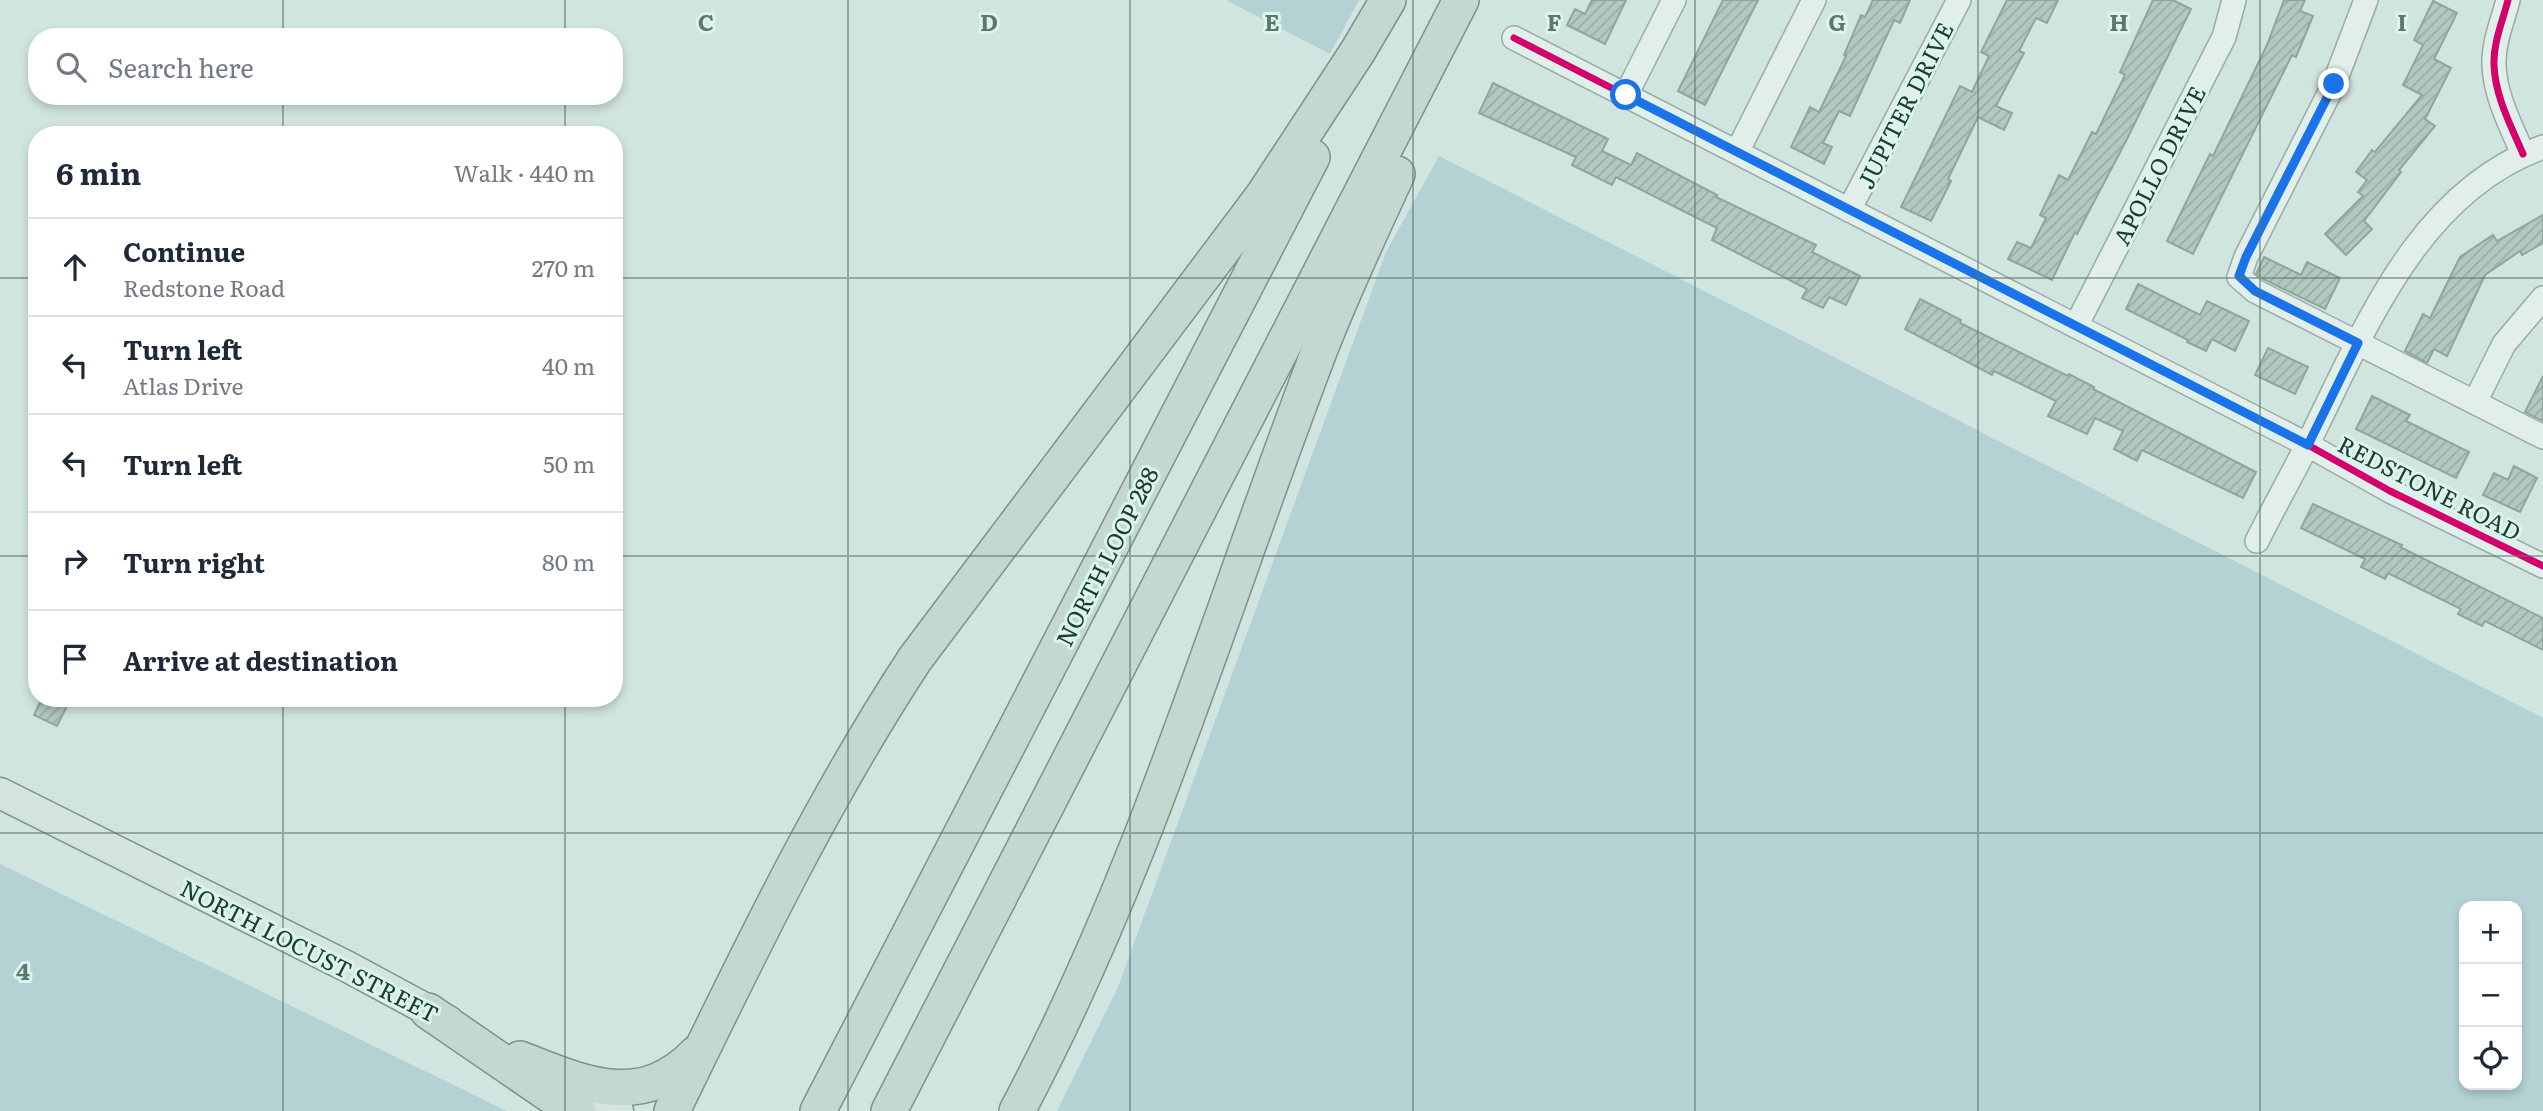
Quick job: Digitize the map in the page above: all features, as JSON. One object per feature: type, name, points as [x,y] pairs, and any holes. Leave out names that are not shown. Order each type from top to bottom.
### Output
[{"type":"highway","points":[[673,1111],[818,822],[901,680],[1255,207],[1390,0]]},
{"type":"highway","name":"NORTH LOOP 288","points":[[821,1104],[1258,264],[1390,0]]},
{"type":"highway","points":[[889,1111],[1461,0]]},
{"type":"highway","points":[[1017,1111],[1052,1046],[1124,881],[1289,432],[1345,288],[1481,0]]},
{"type":"highway","points":[[428,1011],[578,1111]]},
{"type":"highway","points":[[520,1059],[606,1089],[628,1088],[663,1081],[682,1070],[704,1046]]},
{"type":"main road","name":"NORTH LOCUST STREET","points":[[0,793],[348,967],[618,1111]]},
{"type":"street","points":[[1626,95],[1674,0]]},
{"type":"street","points":[[1737,152],[1814,0]]},
{"type":"street","name":"JUPITER DRIVE","points":[[1849,210],[1959,0]]},
{"type":"street","name":"APOLLO DRIVE","points":[[2076,326],[2224,37],[2234,0]]},
{"type":"street","points":[[2366,0],[2334,84],[2246,257],[2239,276],[2255,291],[2543,437]]},
{"type":"street","points":[[2257,541],[2390,283],[2417,243],[2454,202],[2488,175],[2533,150],[2498,92],[2494,63],[2496,44],[2508,0]]},
{"type":"street","name":"REDSTONE ROAD","points":[[1514,38],[2308,445],[2390,491],[2539,557]]},
{"type":"street","points":[[2475,402],[2504,344],[2543,298]]},
{"type":"shaded area","points":[[1226,0],[1359,0],[1330,54]]},
{"type":"shaded area","points":[[1439,156],[2543,718],[2543,1111],[1057,1111],[1118,987],[1386,252]]},
{"type":"shaded area","points":[[0,864],[507,1111],[0,1111]]},
{"type":"building","points":[[1592,0],[1626,0],[1605,44],[1567,25],[1575,9],[1585,14]]},
{"type":"building","points":[[1723,0],[1758,0],[1705,105],[1678,91]]},
{"type":"building","points":[[1873,0],[1910,0],[1900,23],[1894,20],[1850,116],[1839,111],[1823,143],[1832,147],[1824,164],[1791,147],[1810,107],[1819,112],[1846,56],[1844,55],[1861,15],[1865,17]]},
{"type":"building","points":[[2007,0],[2058,0],[2047,23],[2036,18],[2019,51],[2024,53],[1996,106],[2012,113],[2004,130],[1978,117],[1931,221],[1901,207],[1960,86],[1972,92],[1989,56],[1981,52]]},
{"type":"building","points":[[2153,0],[2173,0],[2191,9],[2127,139],[2077,234],[2075,232],[2052,280],[2008,259],[2017,242],[2031,248],[2046,218],[2040,215],[2059,175],[2068,180],[2092,132],[2096,134],[2125,75],[2120,72]]},
{"type":"building","points":[[2284,0],[2305,0],[2300,11],[2313,16],[2296,57],[2292,55],[2193,254],[2167,241],[2210,154],[2213,156],[2267,45]]},
{"type":"building","points":[[2433,1],[2457,13],[2434,59],[2451,68],[2425,119],[2435,126],[2399,170],[2401,172],[2364,221],[2372,229],[2346,255],[2325,234],[2363,196],[2358,192],[2367,180],[2356,172],[2372,150],[2375,152],[2422,95],[2403,85],[2423,45],[2414,40]]},
{"type":"building","points":[[1493,83],[1608,139],[1602,151],[1631,165],[1637,153],[1717,195],[1716,197],[1816,245],[1812,252],[1860,276],[1846,305],[1829,297],[1823,308],[1802,298],[1807,289],[1712,240],[1717,228],[1616,177],[1612,185],[1572,165],[1576,157],[1479,113]]},
{"type":"building","points":[[2543,215],[2543,243],[2522,255],[2520,251],[2485,275],[2447,356],[2434,349],[2427,363],[2405,351],[2423,314],[2430,318],[2460,257],[2493,235],[2497,241]]},
{"type":"building","points":[[2264,257],[2301,275],[2307,262],[2340,278],[2325,309],[2256,274]]},
{"type":"building","points":[[2138,284],[2200,315],[2207,301],[2249,321],[2235,351],[2212,339],[2206,351],[2126,309]]},
{"type":"building","points":[[1920,299],[1961,320],[1960,323],[2068,376],[2069,374],[2094,387],[2093,389],[2256,472],[2243,498],[2142,450],[2137,461],[2114,449],[2123,431],[2095,418],[2087,434],[2048,416],[2056,401],[1994,371],[1992,375],[1905,329]]},
{"type":"building","points":[[2268,348],[2308,367],[2295,394],[2255,375]]},
{"type":"building","points":[[2543,376],[2543,421],[2525,412]]},
{"type":"building","points":[[2372,396],[2410,415],[2406,421],[2469,452],[2456,478],[2356,429]]},
{"type":"building","points":[[2514,466],[2537,478],[2520,512],[2483,495],[2494,473],[2508,480]]},
{"type":"building","points":[[2313,504],[2402,545],[2400,547],[2543,618],[2543,650],[2485,621],[2482,626],[2458,614],[2461,609],[2388,573],[2385,579],[2361,567],[2365,559],[2301,528]]},
{"type":"building","points":[[38,707],[66,707],[57,726],[34,715]]},
{"type":"cycle path","points":[[2508,0],[2495,48],[2495,77],[2504,111],[2523,154]]},
{"type":"cycle path","points":[[1514,38],[2308,445],[2390,491],[2543,566]]},
{"type":"route","points":[[1626,95],[2308,445],[2358,343],[2255,291],[2239,276],[2246,257],[2334,84]]}]
